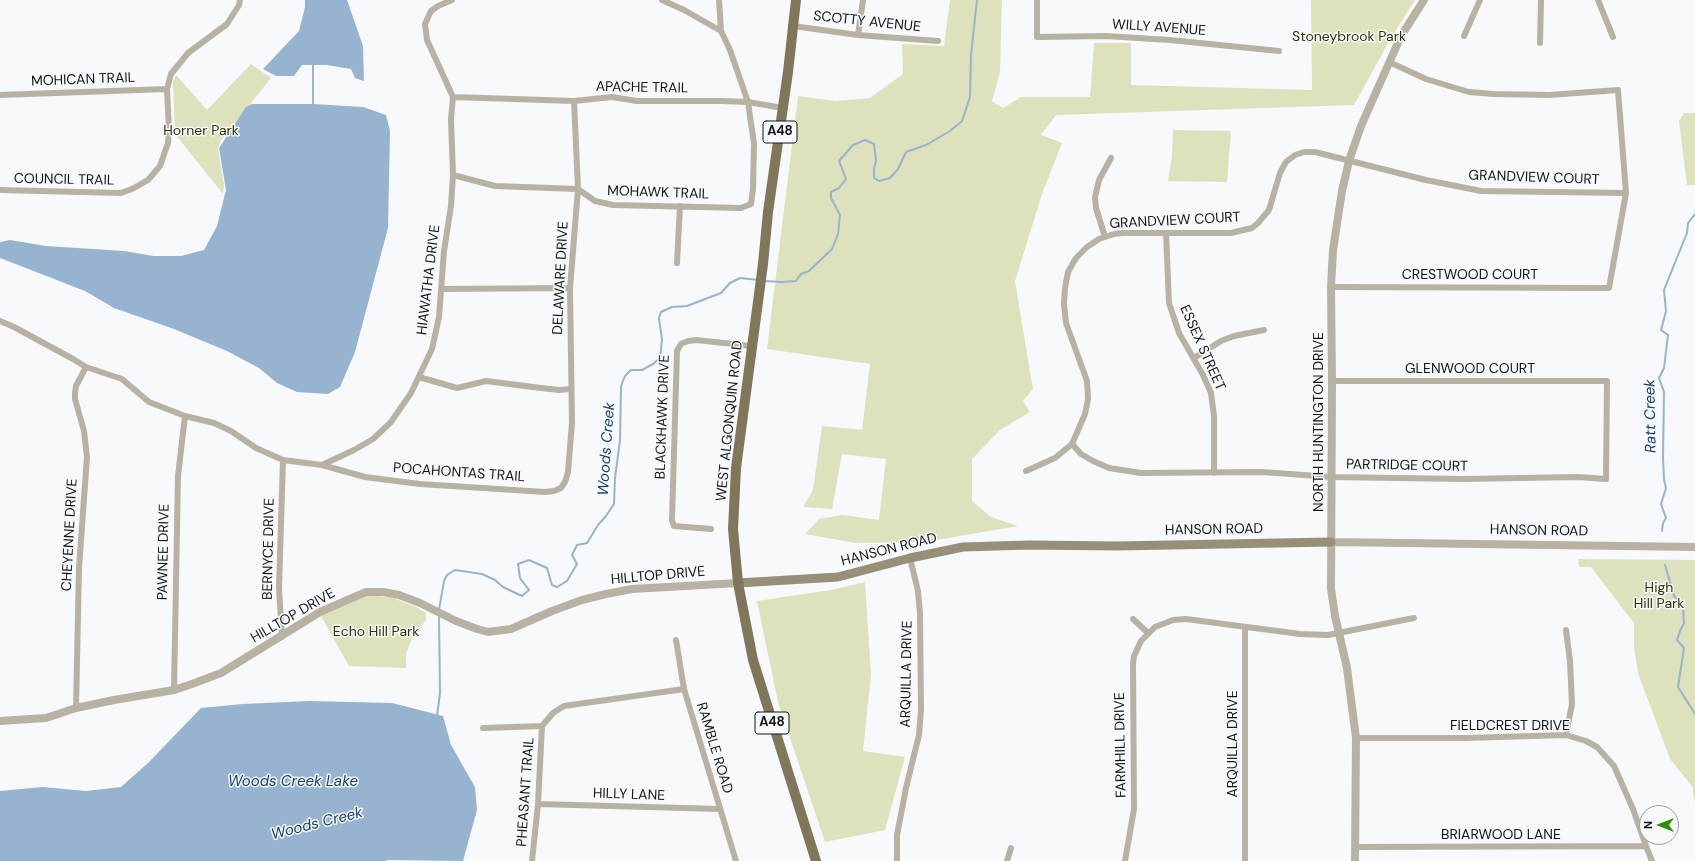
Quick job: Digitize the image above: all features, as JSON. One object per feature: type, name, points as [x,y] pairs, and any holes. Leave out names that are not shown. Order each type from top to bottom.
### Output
[{"type":"main road","name":"WEST ALGONQUIN ROAD","points":[[796,0],[736,468],[733,529],[738,583],[753,660],[816,861]]},
{"type":"main road","name":"HANSON ROAD","points":[[738,583],[838,577],[910,558],[970,547],[1331,542]]},
{"type":"street","name":"COUNCIL TRAIL","points":[[0,190],[121,193],[140,185],[155,173],[166,152],[169,131],[167,89],[171,74],[188,53],[227,24],[239,5],[240,0]]},
{"type":"street","points":[[452,0],[431,11],[425,24],[425,30],[431,50],[453,97]]},
{"type":"street","points":[[662,0],[694,15],[721,31]]},
{"type":"street","points":[[719,0],[721,31],[735,63],[748,102]]},
{"type":"street","points":[[858,34],[863,0]]},
{"type":"street","name":"WILLY AVENUE","points":[[1037,0],[1037,37],[1106,36],[1170,40],[1279,52]]},
{"type":"street","name":"NORTH HUNTINGTON DRIVE","points":[[1355,861],[1356,738],[1347,668],[1332,603],[1331,287],[1333,250],[1342,191],[1349,161],[1361,126],[1401,36],[1424,0]]},
{"type":"street","points":[[1464,36],[1480,0]]},
{"type":"street","points":[[1540,43],[1541,0]]},
{"type":"street","points":[[1598,0],[1613,37]]},
{"type":"street","name":"SCOTTY AVENUE","points":[[793,26],[858,34],[938,41]]},
{"type":"street","points":[[1389,62],[1426,79],[1469,92],[1549,95],[1618,90],[1626,193]]},
{"type":"street","name":"MOHICAN TRAIL","points":[[0,95],[167,89]]},
{"type":"street","name":"APACHE TRAIL","points":[[453,97],[574,101],[612,97],[637,100],[748,102],[783,108]]},
{"type":"street","name":"HIAWATHA DRIVE","points":[[0,321],[21,330],[73,359],[86,368],[122,379],[150,402],[185,416],[214,423],[231,431],[256,448],[283,460],[322,464],[354,450],[373,439],[383,430],[401,408],[419,377],[435,339],[451,206],[453,175],[451,119],[453,97]]},
{"type":"street","name":"DELAWARE DRIVE","points":[[570,456],[572,423],[570,389],[570,288],[578,189],[574,101]]},
{"type":"street","name":"MOHAWK TRAIL","points":[[578,189],[588,197],[608,204],[741,208],[751,204],[753,189],[754,144],[748,102]]},
{"type":"street","name":"GRANDVIEW COURT","points":[[1026,472],[1055,458],[1072,444],[1085,414],[1088,390],[1087,381],[1065,318],[1065,288],[1068,272],[1076,258],[1087,247],[1106,237],[1122,233],[1231,233],[1245,230],[1258,223],[1269,210],[1280,173],[1286,162],[1295,155],[1304,152],[1315,152],[1449,186],[1481,191],[1626,193]]},
{"type":"street","points":[[1106,237],[1096,208],[1095,197],[1099,180],[1111,158]]},
{"type":"street","points":[[453,175],[496,186],[578,189]]},
{"type":"street","name":"CRESTWOOD COURT","points":[[1331,287],[1609,288],[1626,193]]},
{"type":"street","points":[[677,263],[680,206]]},
{"type":"street","name":"ESSEX STREET","points":[[1166,233],[1169,303],[1179,333],[1194,358],[1211,393],[1214,416],[1214,473]]},
{"type":"street","points":[[442,289],[570,288]]},
{"type":"street","points":[[1194,358],[1221,341],[1234,336],[1264,330]]},
{"type":"street","name":"BLACKHAWK DRIVE","points":[[711,529],[674,526],[672,520],[677,351],[681,344],[696,340],[752,346]]},
{"type":"street","name":"CHEYENNE DRIVE","points":[[76,708],[79,568],[87,457],[84,431],[75,399],[75,393],[76,386],[86,368]]},
{"type":"street","points":[[419,377],[457,388],[486,381],[559,390],[570,389]]},
{"type":"street","name":"GLENWOOD COURT","points":[[1332,381],[1608,381],[1606,479]]},
{"type":"street","name":"PAWNEE DRIVE","points":[[174,690],[177,483],[185,416]]},
{"type":"street","name":"PARTRIDGE COURT","points":[[1072,444],[1081,454],[1109,468],[1141,473],[1262,472],[1331,477],[1606,479]]},
{"type":"street","name":"POCAHONTAS TRAIL","points":[[322,464],[365,477],[420,484],[545,492],[561,488],[565,482],[568,472],[570,456]]},
{"type":"street","name":"BERNYCE DRIVE","points":[[282,637],[278,588],[283,460]]},
{"type":"street","name":"HANSON ROAD","points":[[1331,542],[1695,547]]},
{"type":"street","name":"ARQUILLA DRIVE","points":[[897,861],[897,835],[906,788],[919,735],[921,709],[920,614],[918,591],[910,558]]},
{"type":"street","name":"HILLTOP DRIVE","points":[[0,721],[46,718],[76,708],[174,690],[222,673],[320,612],[362,593],[375,591],[391,593],[420,603],[452,619],[488,632],[511,629],[552,611],[582,600],[606,594],[632,589],[738,583]]},
{"type":"street","points":[[1133,618],[1148,633]]},
{"type":"street","name":"FARMHILL DRIVE","points":[[1125,861],[1134,809],[1133,664],[1137,648],[1148,633],[1162,624],[1180,619],[1307,634],[1328,635],[1414,618]]},
{"type":"street","name":"ARQUILLA DRIVE","points":[[1245,627],[1245,861]]},
{"type":"street","points":[[1566,630],[1570,661],[1572,704],[1566,735]]},
{"type":"street","name":"RAMBLE ROAD","points":[[676,640],[684,689],[736,861]]},
{"type":"street","points":[[483,728],[542,726],[553,713],[564,706],[684,689]]},
{"type":"street","name":"PHEASANT TRAIL","points":[[532,861],[538,804],[542,726]]},
{"type":"street","name":"FIELDCREST DRIVE","points":[[1356,738],[1466,738],[1566,735],[1586,741],[1597,747],[1614,766],[1633,809],[1652,861]]},
{"type":"street","name":"HILLY LANE","points":[[538,804],[720,809]]},
{"type":"street","name":"BRIARWOOD LANE","points":[[1356,847],[1646,846]]},
{"type":"street","points":[[1008,861],[1011,848]]},
{"type":"green space","name":"Stoneybrook Park","points":[[950,0],[1002,0],[1000,72],[992,101],[1003,108],[1021,97],[1090,97],[1094,43],[1131,43],[1131,85],[1312,90],[1311,0],[1415,0],[1391,38],[1354,105],[1056,115],[1041,135],[1062,143],[1042,194],[1015,281],[1033,389],[1023,401],[1030,412],[1000,430],[972,459],[972,501],[991,517],[1018,526],[925,542],[856,543],[805,534],[819,519],[842,515],[879,520],[886,459],[842,454],[832,509],[803,507],[813,490],[822,426],[862,430],[870,364],[767,349],[798,96],[836,101],[870,98],[903,74],[902,44],[944,46]]},
{"type":"green space","name":"Horner Park","points":[[251,64],[271,78],[220,142],[218,149],[224,185],[223,194],[175,134],[173,82],[176,75],[207,110]]},
{"type":"green space","points":[[1684,113],[1695,113],[1695,185],[1687,185],[1679,121]]},
{"type":"green space","points":[[1173,130],[1231,131],[1227,182],[1168,181],[1172,156]]},
{"type":"green space","name":"High Hill Park","points":[[1578,559],[1695,560],[1695,803],[1692,786],[1670,759],[1638,673],[1634,648],[1634,623],[1591,567],[1579,567]]},
{"type":"green space","points":[[865,582],[871,675],[863,751],[905,757],[885,830],[825,842],[778,702],[757,601],[831,590]]},
{"type":"green space","name":"Echo Hill Park","points":[[370,595],[393,598],[416,607],[426,613],[426,620],[412,638],[406,654],[406,668],[349,666],[321,616]]},
{"type":"water","points":[[305,0],[347,0],[363,46],[364,81],[355,78],[351,69],[327,65],[302,65],[294,76],[276,76],[263,69],[299,31],[305,7]]},
{"type":"water","points":[[252,104],[313,104],[363,107],[386,115],[390,131],[388,228],[355,352],[340,387],[328,394],[297,392],[277,383],[259,368],[227,351],[174,329],[114,308],[85,291],[0,258],[0,242],[10,240],[46,246],[124,251],[154,256],[181,256],[204,250],[217,226],[226,190],[219,148],[246,107]]},
{"type":"water","name":"Woods Creek Lake","points":[[309,701],[392,703],[443,716],[451,745],[475,787],[477,810],[463,861],[0,861],[0,791],[43,787],[86,791],[121,787],[148,763],[201,708],[243,704]]},
{"type":"waterway","name":"Woods Creek","points":[[765,281],[796,281],[801,274],[809,271],[832,249],[838,234],[840,215],[831,198],[831,192],[839,188],[846,179],[839,161],[853,145],[865,140],[874,144],[876,160],[874,178],[879,181],[890,178],[898,169],[906,152],[926,145],[950,131],[962,121],[970,97],[971,55],[977,0]]},
{"type":"waterway","points":[[313,65],[313,104]]},
{"type":"waterway","name":"Ratt Creek","points":[[1662,531],[1663,523],[1666,518],[1661,504],[1666,488],[1664,480],[1663,456],[1664,392],[1659,378],[1664,368],[1668,335],[1661,330],[1666,311],[1664,290],[1687,233],[1688,223],[1695,214]]},
{"type":"waterway","name":"Woods Creek","points":[[439,610],[444,581],[447,575],[455,570],[482,574],[495,580],[503,587],[522,596],[529,590],[520,578],[518,564],[529,560],[547,568],[552,585],[557,587],[567,581],[577,564],[572,555],[577,545],[587,543],[598,525],[614,504],[615,478],[620,440],[621,386],[625,376],[631,370],[642,370],[660,358],[662,340],[659,318],[661,312],[672,307],[687,306],[721,293],[730,283],[740,278],[759,280]]},
{"type":"waterway","name":"Ratt Creek","points":[[1665,565],[1674,596],[1683,607],[1684,623],[1677,640],[1684,648],[1678,687],[1695,714]]},
{"type":"waterway","name":"Woods Creek","points":[[437,716],[440,693],[439,615]]}]
